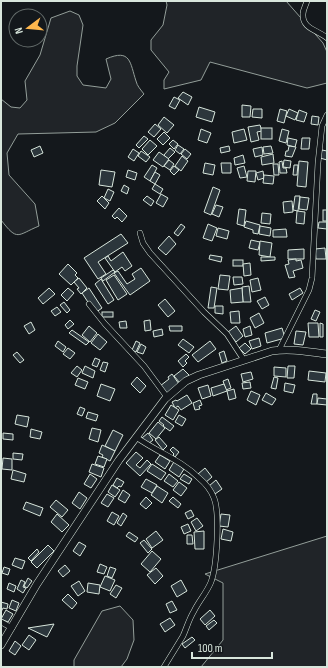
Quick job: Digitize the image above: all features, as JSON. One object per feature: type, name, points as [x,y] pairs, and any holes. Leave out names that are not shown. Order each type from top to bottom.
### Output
[{"type":"street","points":[[307,1],[303,12],[304,21],[311,29],[327,38]]},
{"type":"street","points":[[279,350],[307,296],[310,284],[318,163],[322,126],[327,115]]},
{"type":"street","points":[[140,233],[143,243],[150,253],[204,312],[227,334],[244,360]]},
{"type":"street","points":[[89,304],[105,324],[144,366],[167,397]]},
{"type":"street","points":[[1,645],[37,584],[136,437],[167,397],[186,381],[199,375],[261,354],[279,350],[303,350],[327,354]]},
{"type":"street","points":[[136,437],[190,469],[208,489],[216,505],[215,565],[211,582],[164,667]]},
{"type":"street","points":[[1,622],[12,628]]},
{"type":"shaded area","points":[[166,1],[286,1],[323,43],[327,52],[327,83],[307,88],[210,62],[201,80],[164,89],[164,80],[169,72],[151,50],[151,40],[163,25],[167,5]]},
{"type":"shaded area","points":[[70,11],[79,15],[83,25],[77,76],[83,85],[106,88],[111,79],[106,59],[120,55],[125,56],[128,59],[137,85],[144,94],[115,123],[96,132],[18,134],[7,153],[9,175],[35,204],[39,226],[18,235],[11,231],[1,220],[1,99],[11,107],[20,108],[27,100],[25,81],[40,55],[42,48],[48,48],[48,28],[51,18]]},
{"type":"shaded area","points":[[327,536],[327,667],[201,667],[223,640],[223,583],[205,574]]},
{"type":"shaded area","points":[[120,606],[133,620],[134,640],[127,659],[121,667],[74,667],[74,660],[102,611]]},
{"type":"building","points":[[183,92],[192,97],[188,105],[178,98]]},
{"type":"building","points":[[174,97],[180,100],[175,109],[169,106]]},
{"type":"building","points":[[242,105],[251,106],[250,117],[242,117]]},
{"type":"building","points":[[199,107],[215,112],[212,122],[196,117]]},
{"type":"building","points":[[253,109],[262,109],[262,118],[252,117]]},
{"type":"building","points":[[280,109],[287,111],[284,123],[277,121]]},
{"type":"building","points":[[289,109],[298,113],[295,120],[286,116]]},
{"type":"building","points":[[299,110],[307,113],[304,122],[296,120]]},
{"type":"building","points":[[312,116],[319,117],[318,125],[311,124]]},
{"type":"building","points":[[164,117],[174,125],[167,133],[158,125]]},
{"type":"building","points":[[155,124],[161,129],[154,137],[148,132]]},
{"type":"building","points":[[260,125],[262,131],[257,132],[259,140],[251,142],[248,127]]},
{"type":"building","points":[[261,128],[272,128],[272,139],[261,139]]},
{"type":"building","points":[[201,129],[211,133],[207,143],[198,140]]},
{"type":"building","points":[[244,129],[247,140],[234,143],[232,132]]},
{"type":"building","points":[[282,129],[289,131],[286,143],[279,141]]},
{"type":"building","points":[[164,132],[170,138],[163,145],[157,139]]},
{"type":"building","points":[[144,136],[148,139],[139,148],[136,145]]},
{"type":"building","points":[[288,138],[297,140],[295,147],[287,145]]},
{"type":"building","points":[[302,138],[310,138],[309,149],[301,149]]},
{"type":"building","points":[[150,140],[157,146],[148,155],[142,149]]},
{"type":"building","points":[[173,140],[178,144],[174,149],[169,144]]},
{"type":"building","points":[[178,145],[184,149],[180,154],[175,150]]},
{"type":"building","points":[[40,146],[43,153],[34,157],[31,150]]},
{"type":"building","points":[[229,146],[230,151],[221,153],[220,148]]},
{"type":"building","points":[[271,146],[273,153],[264,154],[263,147]]},
{"type":"building","points":[[289,146],[296,147],[292,157],[285,156]]},
{"type":"building","points":[[262,147],[263,155],[255,157],[253,149]]},
{"type":"building","points":[[170,148],[175,152],[168,159],[164,155]]},
{"type":"building","points":[[133,149],[139,153],[134,161],[128,157]]},
{"type":"building","points":[[185,149],[191,154],[187,159],[181,154]]},
{"type":"building","points":[[322,150],[327,151],[327,160],[320,158]]},
{"type":"building","points":[[141,151],[150,157],[146,162],[138,156]]},
{"type":"building","points":[[159,152],[169,159],[163,167],[153,160]]},
{"type":"building","points":[[273,154],[274,163],[262,165],[261,157]]},
{"type":"building","points":[[243,155],[245,163],[235,165],[234,158]]},
{"type":"building","points":[[182,156],[188,161],[181,171],[175,166]]},
{"type":"building","points":[[169,160],[174,164],[170,170],[164,166]]},
{"type":"building","points":[[284,160],[291,161],[290,168],[283,167]]},
{"type":"building","points":[[282,161],[283,168],[286,168],[287,173],[280,173],[279,162]]},
{"type":"building","points":[[299,161],[308,162],[306,187],[297,186]]},
{"type":"building","points":[[205,163],[215,165],[213,175],[203,173]]},
{"type":"building","points":[[221,163],[231,163],[231,173],[222,173]]},
{"type":"building","points":[[273,164],[278,164],[279,175],[274,175]]},
{"type":"building","points":[[152,165],[157,168],[150,181],[144,177]]},
{"type":"building","points":[[294,165],[298,165],[297,175],[293,175]]},
{"type":"building","points":[[174,166],[179,170],[174,175],[170,171]]},
{"type":"building","points":[[244,166],[247,177],[240,178],[237,168]]},
{"type":"building","points":[[101,170],[115,172],[112,187],[99,185]]},
{"type":"building","points":[[128,170],[137,173],[135,180],[126,177]]},
{"type":"building","points":[[248,171],[256,171],[255,182],[247,181]]},
{"type":"building","points":[[263,171],[264,178],[258,180],[256,173]]},
{"type":"building","points":[[155,172],[160,175],[155,184],[150,181]]},
{"type":"building","points":[[264,175],[274,176],[273,184],[263,183]]},
{"type":"building","points":[[155,184],[163,189],[160,194],[152,189]]},
{"type":"building","points":[[124,185],[129,188],[127,194],[121,191]]},
{"type":"building","points":[[213,187],[220,190],[211,215],[204,212]]},
{"type":"building","points":[[108,189],[114,192],[110,201],[104,198]]},
{"type":"building","points":[[161,194],[168,198],[163,207],[156,203]]},
{"type":"building","points":[[102,196],[109,203],[105,209],[97,201]]},
{"type":"building","points":[[147,196],[154,201],[151,206],[143,200]]},
{"type":"building","points":[[295,196],[300,196],[298,211],[293,210]]},
{"type":"building","points":[[300,197],[309,198],[307,210],[299,209]]},
{"type":"building","points":[[292,201],[293,212],[284,213],[283,202]]},
{"type":"building","points":[[216,205],[223,207],[219,217],[212,214]]},
{"type":"building","points":[[119,208],[127,216],[122,222],[117,217],[115,219],[112,216]]},
{"type":"building","points":[[239,209],[246,210],[244,226],[237,224]]},
{"type":"building","points":[[323,210],[327,210],[327,221],[323,221]]},
{"type":"building","points":[[297,211],[305,212],[304,224],[296,223]]},
{"type":"building","points":[[262,213],[271,214],[270,224],[261,223]]},
{"type":"building","points":[[246,221],[260,225],[258,234],[253,233],[253,230],[244,227]]},
{"type":"building","points":[[319,222],[327,222],[327,229],[318,228]]},
{"type":"building","points":[[181,224],[185,227],[178,236],[174,233]]},
{"type":"building","points":[[208,224],[217,228],[212,241],[203,238]]},
{"type":"building","points":[[260,226],[271,228],[270,236],[259,234]]},
{"type":"building","points":[[218,228],[229,231],[227,239],[216,236]]},
{"type":"building","points":[[286,229],[287,237],[273,237],[273,230]]},
{"type":"building","points":[[121,234],[128,243],[98,262],[106,274],[98,279],[84,258]]},
{"type":"building","points":[[169,236],[176,244],[166,255],[158,248]]},
{"type":"building","points":[[251,240],[260,242],[258,250],[249,248]]},
{"type":"building","points":[[260,241],[272,243],[270,257],[259,255]]},
{"type":"building","points":[[325,248],[326,259],[316,259],[315,249]]},
{"type":"building","points":[[304,249],[304,259],[288,259],[288,250]]},
{"type":"building","points":[[123,252],[132,266],[125,271],[122,267],[115,272],[105,258],[108,256],[111,261]]},
{"type":"building","points":[[210,255],[222,257],[221,262],[209,259]]},
{"type":"building","points":[[261,257],[275,257],[275,260],[261,261]]},
{"type":"building","points":[[296,259],[296,261],[301,260],[303,268],[293,271],[295,277],[289,278],[285,265],[289,264],[288,260]]},
{"type":"building","points":[[233,260],[243,260],[243,266],[233,266]]},
{"type":"building","points":[[250,263],[251,275],[244,276],[243,264]]},
{"type":"building","points":[[68,264],[77,273],[75,275],[78,278],[71,285],[59,274]]},
{"type":"building","points":[[141,268],[150,281],[130,295],[114,273],[118,271],[127,284],[135,279],[132,274]]},
{"type":"building","points":[[113,270],[115,272],[103,281],[101,278]]},
{"type":"building","points":[[114,275],[127,294],[118,300],[106,280]]},
{"type":"building","points":[[220,275],[230,276],[228,290],[218,289]]},
{"type":"building","points":[[233,277],[242,277],[243,284],[234,285]]},
{"type":"building","points":[[79,278],[87,288],[81,294],[77,289],[79,288],[74,282]]},
{"type":"building","points":[[258,278],[261,290],[252,292],[250,280]]},
{"type":"building","points":[[101,279],[114,300],[108,304],[95,284]]},
{"type":"building","points":[[249,286],[251,302],[243,302],[242,287]]},
{"type":"building","points":[[211,287],[217,288],[214,308],[208,308]]},
{"type":"building","points":[[49,288],[55,294],[43,304],[38,298]]},
{"type":"building","points":[[68,288],[74,293],[67,301],[61,295]]},
{"type":"building","points":[[89,288],[102,308],[95,313],[82,293]]},
{"type":"building","points":[[242,288],[243,302],[231,303],[230,290]]},
{"type":"building","points":[[300,288],[303,293],[292,300],[289,294]]},
{"type":"building","points":[[265,297],[269,305],[262,309],[257,301]]},
{"type":"building","points":[[165,299],[175,311],[168,317],[158,305]]},
{"type":"building","points":[[64,302],[70,310],[67,313],[60,305]]},
{"type":"building","points":[[215,306],[223,306],[223,314],[215,313]]},
{"type":"building","points":[[57,307],[61,312],[55,316],[51,311]]},
{"type":"building","points":[[315,310],[320,312],[316,321],[311,319]]},
{"type":"building","points":[[239,311],[240,323],[231,323],[230,312]]},
{"type":"building","points":[[102,312],[113,312],[113,317],[102,317]]},
{"type":"building","points":[[259,313],[264,323],[255,328],[250,318]]},
{"type":"building","points":[[70,320],[74,324],[68,329],[65,325]]},
{"type":"building","points":[[150,320],[151,330],[145,331],[144,321]]},
{"type":"building","points":[[126,321],[127,328],[120,328],[119,322]]},
{"type":"building","points":[[31,322],[35,330],[29,334],[24,326]]},
{"type":"building","points":[[308,323],[318,323],[319,337],[309,337]]},
{"type":"building","points":[[320,323],[323,324],[323,337],[320,337]]},
{"type":"building","points":[[89,326],[97,333],[90,342],[82,335]]},
{"type":"building","points":[[169,326],[182,326],[182,331],[170,331]]},
{"type":"building","points":[[236,326],[243,336],[236,342],[228,332]]},
{"type":"building","points":[[250,326],[252,335],[245,337],[243,329]]},
{"type":"building","points":[[282,328],[285,338],[267,343],[265,333]]},
{"type":"building","points":[[162,329],[163,335],[154,337],[153,331]]},
{"type":"building","points":[[72,330],[89,342],[86,345],[69,333]]},
{"type":"building","points":[[296,331],[306,332],[303,345],[294,344]]},
{"type":"building","points":[[98,334],[107,342],[100,350],[91,343]]},
{"type":"building","points":[[259,338],[261,346],[252,349],[249,341]]},
{"type":"building","points":[[183,339],[194,347],[189,353],[178,345]]},
{"type":"building","points":[[58,341],[66,347],[63,352],[55,346]]},
{"type":"building","points":[[136,341],[140,343],[136,352],[132,350]]},
{"type":"building","points":[[210,341],[216,349],[198,362],[192,355]]},
{"type":"building","points":[[245,343],[251,349],[245,354],[239,348]]},
{"type":"building","points":[[141,344],[146,347],[143,354],[137,352]]},
{"type":"building","points":[[68,348],[75,353],[70,359],[63,354]]},
{"type":"building","points":[[224,351],[227,361],[222,363],[219,353]]},
{"type":"building","points":[[17,352],[24,360],[20,363],[13,355]]},
{"type":"building","points":[[186,354],[189,357],[185,361],[187,363],[183,367],[178,361]]},
{"type":"building","points":[[95,358],[100,360],[97,367],[92,365]]},
{"type":"building","points":[[103,362],[108,363],[105,372],[100,370]]},
{"type":"building","points":[[77,366],[82,370],[77,377],[71,373]]},
{"type":"building","points":[[85,366],[95,371],[93,378],[82,373]]},
{"type":"building","points":[[288,366],[295,366],[294,378],[287,378]]},
{"type":"building","points":[[274,367],[286,368],[286,377],[274,376]]},
{"type":"building","points":[[183,369],[189,375],[180,383],[174,376]]},
{"type":"building","points":[[309,371],[326,373],[325,382],[308,380]]},
{"type":"building","points":[[251,372],[253,379],[243,382],[241,374]]},
{"type":"building","points":[[172,374],[179,384],[166,394],[160,386],[169,379],[168,377]]},
{"type":"building","points":[[137,377],[146,386],[140,393],[131,384]]},
{"type":"building","points":[[274,377],[278,378],[276,389],[271,388]]},
{"type":"building","points":[[78,378],[88,382],[85,389],[75,385]]},
{"type":"building","points":[[228,379],[231,388],[226,390],[223,381]]},
{"type":"building","points":[[250,382],[251,388],[243,389],[242,383]]},
{"type":"building","points":[[285,383],[295,385],[293,393],[284,391]]},
{"type":"building","points":[[101,384],[115,389],[110,401],[97,396]]},
{"type":"building","points":[[224,384],[227,391],[213,396],[211,388]]},
{"type":"building","points":[[208,385],[211,396],[202,399],[198,388]]},
{"type":"building","points":[[234,389],[236,398],[229,400],[227,391]]},
{"type":"building","points":[[251,391],[260,395],[256,405],[247,400]]},
{"type":"building","points":[[266,393],[276,399],[272,405],[262,400]]},
{"type":"building","points":[[313,394],[317,394],[317,404],[311,404]]},
{"type":"building","points":[[187,395],[192,403],[181,410],[178,406],[175,408],[172,402],[177,401]]},
{"type":"building","points":[[318,398],[327,399],[327,405],[317,404]]},
{"type":"building","points":[[200,400],[202,405],[199,406],[200,409],[195,410],[193,403]]},
{"type":"building","points":[[171,405],[179,410],[173,420],[165,415]]},
{"type":"building","points":[[80,407],[85,409],[82,416],[77,414]]},
{"type":"building","points":[[88,412],[98,415],[96,421],[86,418]]},
{"type":"building","points":[[17,415],[29,417],[27,427],[15,424]]},
{"type":"building","points":[[179,415],[186,419],[182,426],[175,422]]},
{"type":"building","points":[[162,417],[174,426],[170,431],[159,421]]},
{"type":"building","points":[[158,422],[165,428],[156,439],[149,433]]},
{"type":"building","points":[[92,428],[101,430],[98,442],[89,439]]},
{"type":"building","points":[[31,429],[42,432],[40,439],[30,437]]},
{"type":"building","points":[[113,430],[123,435],[115,451],[105,446]]},
{"type":"building","points":[[3,433],[13,434],[13,440],[3,439]]},
{"type":"building","points":[[148,433],[153,440],[148,444],[142,438]]},
{"type":"building","points":[[159,437],[167,446],[163,450],[155,440]]},
{"type":"building","points":[[102,445],[115,451],[110,461],[102,457],[103,455],[99,453]]},
{"type":"building","points":[[173,447],[179,452],[175,457],[170,450]]},
{"type":"building","points":[[136,452],[143,458],[136,465],[140,468],[147,460],[151,464],[140,476],[126,463]]},
{"type":"building","points":[[13,453],[23,454],[22,460],[13,459]]},
{"type":"building","points":[[160,455],[170,461],[165,469],[155,462]]},
{"type":"building","points":[[98,456],[107,459],[104,467],[95,464]]},
{"type":"building","points":[[3,458],[12,459],[12,470],[2,469]]},
{"type":"building","points":[[175,460],[178,462],[177,464],[184,469],[179,477],[169,470]]},
{"type":"building","points":[[92,464],[104,468],[101,477],[89,472]]},
{"type":"building","points":[[152,464],[166,473],[161,480],[147,471]]},
{"type":"building","points":[[205,468],[212,477],[205,483],[198,474]]},
{"type":"building","points":[[13,470],[26,474],[24,482],[11,479]]},
{"type":"building","points":[[90,474],[97,479],[91,488],[84,484]]},
{"type":"building","points":[[169,474],[178,481],[173,487],[164,481]]},
{"type":"building","points":[[184,474],[192,479],[189,484],[180,479]]},
{"type":"building","points":[[117,478],[124,482],[121,487],[119,486],[117,488],[113,485]]},
{"type":"building","points":[[146,479],[157,485],[152,493],[141,487]]},
{"type":"building","points":[[216,480],[222,489],[215,494],[209,486]]},
{"type":"building","points":[[179,482],[187,488],[181,496],[173,490]]},
{"type":"building","points":[[112,485],[120,490],[115,497],[108,492]]},
{"type":"building","points":[[157,486],[168,493],[162,503],[151,495]]},
{"type":"building","points":[[123,490],[130,495],[125,503],[118,499]]},
{"type":"building","points":[[79,492],[87,498],[80,509],[72,503]]},
{"type":"building","points":[[107,494],[114,498],[108,507],[101,503]]},
{"type":"building","points":[[146,497],[152,503],[146,509],[140,504]]},
{"type":"building","points":[[173,497],[181,504],[178,508],[169,501]]},
{"type":"building","points":[[56,500],[68,510],[62,517],[50,507]]},
{"type":"building","points":[[26,502],[43,508],[40,516],[23,509]]},
{"type":"building","points":[[191,510],[194,516],[188,519],[185,513]]},
{"type":"building","points":[[112,512],[119,516],[114,525],[107,521]]},
{"type":"building","points":[[123,513],[127,516],[121,526],[117,523]]},
{"type":"building","points":[[57,514],[69,525],[62,532],[51,522]]},
{"type":"building","points":[[221,514],[230,515],[228,527],[219,526]]},
{"type":"building","points":[[197,518],[203,526],[196,531],[191,522]]},
{"type":"building","points":[[188,524],[191,531],[184,534],[181,527]]},
{"type":"building","points":[[223,529],[233,532],[231,541],[221,539]]},
{"type":"building","points":[[156,531],[163,540],[152,548],[146,539]]},
{"type":"building","points":[[204,531],[204,549],[195,549],[194,532]]},
{"type":"building","points":[[129,532],[138,538],[135,542],[126,536]]},
{"type":"building","points":[[187,535],[192,535],[193,544],[187,544]]},
{"type":"building","points":[[144,540],[152,549],[148,553],[140,543]]},
{"type":"building","points":[[79,542],[86,546],[80,556],[73,551]]},
{"type":"building","points":[[48,545],[54,551],[37,568],[31,562]]},
{"type":"building","points":[[37,549],[39,552],[31,561],[28,558]]},
{"type":"building","points":[[152,551],[161,559],[150,572],[141,564]]},
{"type":"building","points":[[15,558],[25,561],[22,569],[12,565]]},
{"type":"building","points":[[100,564],[107,567],[104,574],[97,572]]},
{"type":"building","points":[[65,565],[70,571],[63,577],[58,571]]},
{"type":"building","points":[[4,567],[10,569],[8,575],[2,573]]},
{"type":"building","points":[[110,567],[116,569],[112,578],[107,576]]},
{"type":"building","points":[[156,568],[163,576],[155,584],[147,575]]},
{"type":"building","points":[[105,576],[115,580],[110,591],[100,587]]},
{"type":"building","points":[[28,578],[32,581],[27,588],[24,586]]},
{"type":"building","points":[[21,580],[25,582],[23,587],[26,588],[23,593],[17,589]]},
{"type":"building","points":[[181,580],[187,591],[177,597],[171,586]]},
{"type":"building","points":[[79,581],[85,591],[78,596],[71,586]]},
{"type":"building","points":[[9,583],[16,586],[14,592],[7,589]]},
{"type":"building","points":[[88,583],[100,585],[99,594],[87,592]]},
{"type":"building","points":[[116,585],[122,588],[116,598],[110,594]]},
{"type":"building","points":[[68,594],[77,603],[72,609],[62,600]]},
{"type":"building","points":[[12,600],[19,603],[16,611],[9,608]]},
{"type":"building","points":[[172,601],[177,610],[170,613],[166,604]]},
{"type":"building","points":[[1,602],[8,604],[7,609],[3,608],[1,612]]},
{"type":"building","points":[[6,610],[13,614],[8,622],[1,619]]},
{"type":"building","points":[[210,610],[215,616],[205,625],[200,619]]},
{"type":"building","points":[[170,618],[175,625],[165,632],[160,624]]},
{"type":"building","points":[[214,620],[217,623],[209,630],[206,626]]},
{"type":"building","points":[[54,624],[47,637],[28,628]]},
{"type":"building","points":[[29,635],[36,640],[29,650],[22,645]]},
{"type":"building","points":[[192,637],[195,640],[185,648],[182,644]]},
{"type":"building","points":[[15,641],[21,646],[15,655],[9,651]]}]
